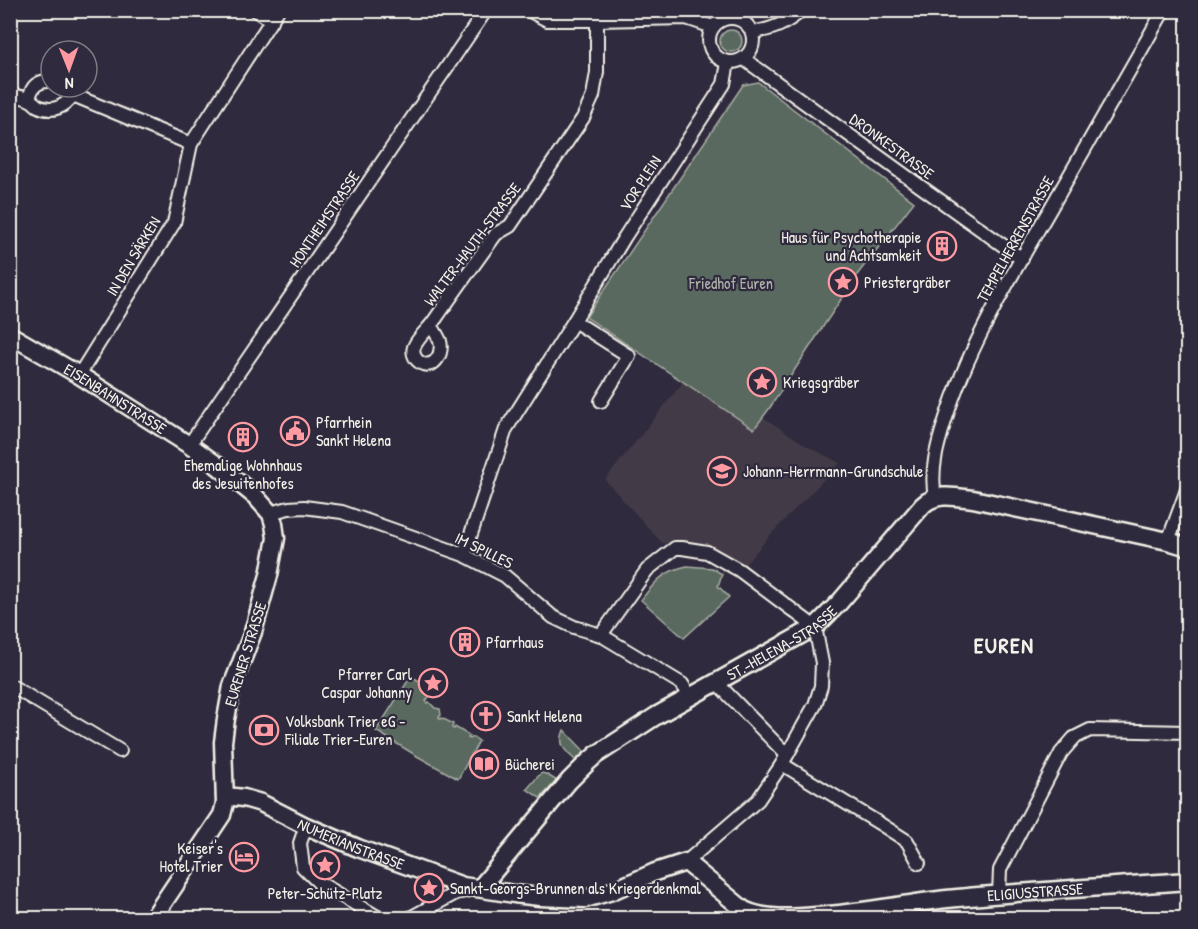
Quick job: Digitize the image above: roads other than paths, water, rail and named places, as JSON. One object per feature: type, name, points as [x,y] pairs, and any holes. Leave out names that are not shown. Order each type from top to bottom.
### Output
[{"type":"street","name":"IN DEN SÄRKEN","points":[[79,375],[174,223],[191,144],[275,16],[255,10]]},
{"type":"street","name":"HONTHEIMSTRASSE","points":[[189,445],[486,10]]},
{"type":"street","points":[[528,10],[547,20],[686,18],[713,27]]},
{"type":"street","points":[[752,32],[778,26],[802,10]]},
{"type":"street","name":"TEMPELHERRENSTRASSE","points":[[929,501],[935,457],[961,375],[1022,259],[1164,10]]},
{"type":"street","points":[[724,19],[743,21],[752,32],[753,44],[744,59],[739,61],[728,63],[721,61],[709,46],[713,27],[724,19]]},
{"type":"street","name":"WALTER-HAUTH-STRASSE","points":[[431,325],[496,234],[510,226],[583,118],[593,96],[597,72],[597,20]]},
{"type":"street","name":"DRONKESTRASSE","points":[[744,59],[1022,259]]},
{"type":"street","name":"VOR PLEIN","points":[[464,555],[506,429],[624,238],[724,84],[728,63]]},
{"type":"street","points":[[29,99],[31,90],[39,84]]},
{"type":"street","points":[[10,95],[29,99],[43,108],[57,109],[69,99]]},
{"type":"street","points":[[87,99],[191,144]]},
{"type":"street","points":[[574,321],[629,356],[601,401]]},
{"type":"street","name":"EISENBAHNSTRASSE","points":[[10,335],[79,375],[189,445],[255,496],[271,514]]},
{"type":"street","points":[[1168,541],[1188,487]]},
{"type":"street","points":[[929,501],[947,496],[974,499],[1188,547]]},
{"type":"street","name":"ST.-HELENA-STRASSE","points":[[480,888],[569,781],[587,763],[648,721],[815,627],[929,501]]},
{"type":"street","name":"IM SPILLES","points":[[271,514],[289,508],[304,507],[342,512],[464,555],[505,576],[553,617],[574,627],[601,635],[682,684],[690,696]]},
{"type":"street","name":"EURENER STRASSE","points":[[153,918],[222,815],[225,796],[222,742],[232,686],[254,632],[269,575],[276,538],[271,514]]},
{"type":"street","points":[[601,635],[647,570],[675,548],[707,552],[739,570],[815,627],[822,663],[821,686],[815,705],[758,800],[686,862]]},
{"type":"street","points":[[717,683],[784,760],[907,841],[919,863]]},
{"type":"street","points":[[10,685],[120,751]]},
{"type":"street","points":[[999,894],[1000,870],[1061,753],[1074,738],[1090,730],[1188,732]]},
{"type":"street","name":"NUMERIANSTRASSE","points":[[225,796],[261,803],[306,826],[368,852],[463,886],[540,897],[585,899],[686,862]]},
{"type":"street","points":[[306,826],[300,843],[303,867],[318,882],[379,918]]},
{"type":"street","name":"ELIGIUSSTRASSE","points":[[686,862],[748,916],[825,915],[999,894],[1188,881]]},
{"type":"street","points":[[410,918],[456,892],[480,888]]},
{"type":"place","name":"Haus für Psychotherapie und Achtsamkeit","points":[[942,246]]},
{"type":"place","name":"Priestergräber","points":[[843,282]]},
{"type":"place","name":"Kriegsgräber","points":[[762,382]]},
{"type":"place","name":"Pfarrhein Sankt Helena","points":[[295,431]]},
{"type":"place","name":"Ehemalige Wohnhaus des Jesuitenhofes","points":[[243,437]]},
{"type":"place","name":"Johann-Herrmann-Grundschule","points":[[722,471]]},
{"type":"place","name":"Pfarrhaus","points":[[465,642]]},
{"type":"place","name":"Pfarrer Carl Caspar Johanny","points":[[433,683]]},
{"type":"place","name":"Sankt Helena","points":[[486,716]]},
{"type":"place","name":"Volksbank Trier eG - Filiale Trier-Euren","points":[[264,730]]},
{"type":"place","name":"Bücherei","points":[[484,764]]},
{"type":"place","name":"Keiser's Hotel Trier","points":[[244,857]]},
{"type":"place","name":"Peter-Schütz-Platz","points":[[325,865]]},
{"type":"place","name":"Sankt-Georgs-Brunnen als Kriegerdenkmal","points":[[429,888]]},
{"type":"district","name":"EUREN","points":[[1004,645]]},
{"type":"park label","name":"Friedhof Euren","points":[[731,283]]}]
